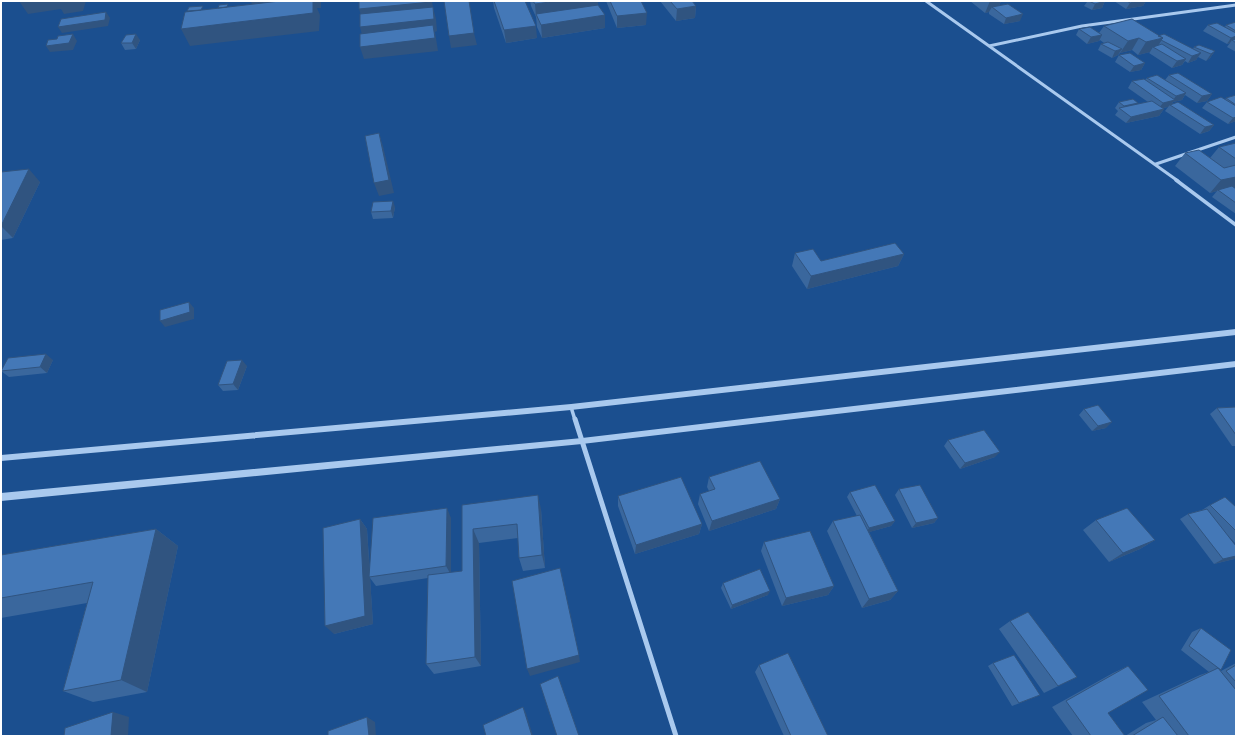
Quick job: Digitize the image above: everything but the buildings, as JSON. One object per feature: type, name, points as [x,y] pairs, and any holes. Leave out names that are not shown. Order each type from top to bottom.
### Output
[{"type":"street","points":[[926,1],[1156,164],[1236,225]]},
{"type":"street","points":[[990,46],[1082,26],[1236,5]]},
{"type":"street","points":[[1156,164],[1236,137]]},
{"type":"street","points":[[1,458],[571,407],[1236,332]]},
{"type":"street","points":[[1,497],[582,440],[1236,364]]},
{"type":"street","points":[[571,407],[676,736]]}]
